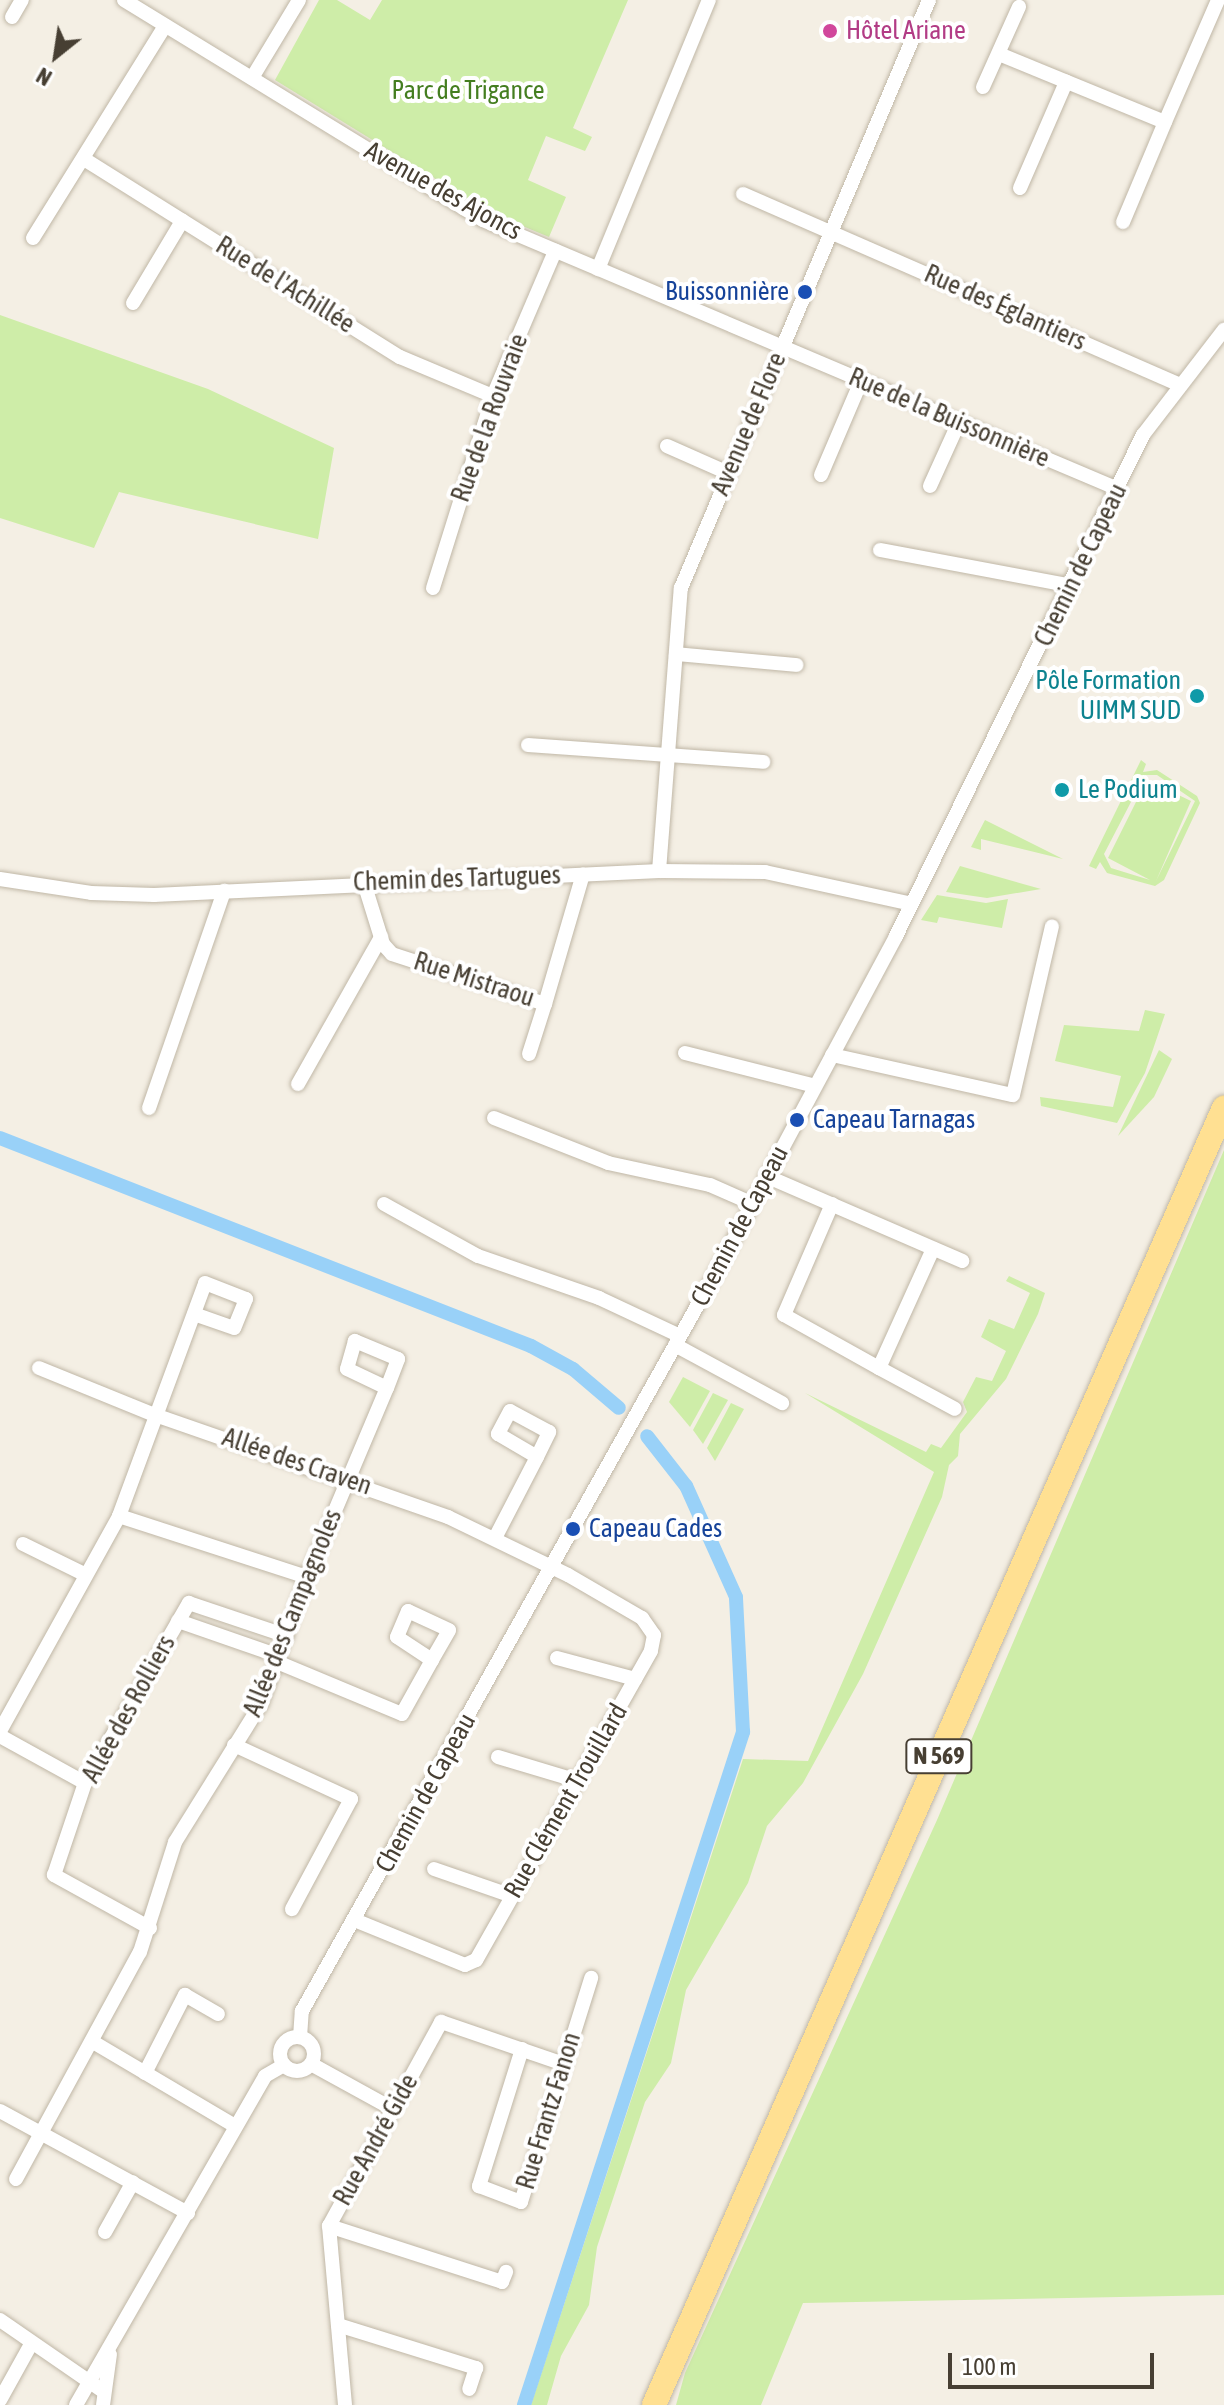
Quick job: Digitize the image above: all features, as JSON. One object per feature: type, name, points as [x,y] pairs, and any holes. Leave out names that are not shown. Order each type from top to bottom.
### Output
[{"type":"main road","name":"N 569","points":[[654,2405],[1224,1108]]},
{"type":"street","points":[[12,17],[22,0]]},
{"type":"street","name":"Avenue des Ajoncs","points":[[124,0],[483,220],[781,347]]},
{"type":"street","points":[[252,78],[299,0]]},
{"type":"street","points":[[598,269],[709,0]]},
{"type":"street","name":"Avenue de Flore","points":[[659,871],[681,588],[929,0]]},
{"type":"street","points":[[1123,222],[1218,0],[1224,2]]},
{"type":"street","points":[[983,87],[1019,7]]},
{"type":"street","points":[[33,238],[165,26]]},
{"type":"street","points":[[999,54],[1165,122]]},
{"type":"street","points":[[1020,188],[1066,82]]},
{"type":"street","name":"Rue de l'Achillée","points":[[84,159],[400,357],[493,396]]},
{"type":"street","name":"Rue des Églantiers","points":[[743,194],[1178,384]]},
{"type":"street","points":[[133,303],[182,221]]},
{"type":"street","name":"Rue de la Rouvraie","points":[[433,588],[493,396],[555,251]]},
{"type":"street","name":"Chemin de Capeau","points":[[300,2037],[302,2011],[677,1341],[912,904],[1072,586],[1143,435],[1178,384],[1224,330]]},
{"type":"street","name":"Rue de la Buissonnière","points":[[781,347],[1118,489]]},
{"type":"street","points":[[821,475],[861,381]]},
{"type":"street","points":[[930,486],[959,422]]},
{"type":"street","points":[[667,446],[728,473]]},
{"type":"street","points":[[880,550],[1072,586]]},
{"type":"street","points":[[676,654],[796,665]]},
{"type":"street","points":[[528,745],[763,762]]},
{"type":"street","name":"Chemin des Tartugues","points":[[0,879],[91,893],[224,891],[659,871],[765,872],[912,904]]},
{"type":"street","name":"Rue Mistraou","points":[[381,937],[392,954],[545,1004],[583,874]]},
{"type":"street","points":[[298,1084],[381,937],[364,883]]},
{"type":"street","points":[[149,1108],[224,891]]},
{"type":"street","points":[[832,1055],[1013,1095],[1052,926]]},
{"type":"street","points":[[529,1054],[545,1004]]},
{"type":"street","points":[[685,1053],[815,1086]]},
{"type":"street","points":[[494,1118],[608,1163],[710,1185],[751,1203]]},
{"type":"street","points":[[766,1176],[962,1261]]},
{"type":"street","points":[[384,1204],[478,1256],[599,1298],[782,1403]]},
{"type":"street","points":[[832,1204],[784,1315],[955,1409]]},
{"type":"street","points":[[879,1368],[933,1249]]},
{"type":"street","points":[[85,1783],[0,1734],[119,1516],[194,1314]]},
{"type":"street","name":"Allée des Craven","points":[[39,1368],[155,1415],[349,1478],[495,1538],[550,1567]]},
{"type":"street","name":"Allée des Campagnoles","points":[[16,2179],[93,2042],[150,1928],[155,1894],[175,1842],[261,1704],[307,1577],[387,1388]]},
{"type":"street","points":[[495,1538],[537,1457]]},
{"type":"street","points":[[119,1516],[307,1577]]},
{"type":"street","points":[[23,1544],[86,1575]]},
{"type":"street","name":"Rue Clément Trouillard","points":[[354,1920],[465,1965],[476,1960],[635,1679],[654,1635],[642,1618],[550,1567]]},
{"type":"street","name":"Allée des Rolliers","points":[[150,1928],[54,1875],[85,1783],[189,1603],[287,1636]]},
{"type":"street","name":"Allée des Rolliers","points":[[178,1621],[278,1659],[402,1714],[432,1660]]},
{"type":"street","points":[[557,1658],[635,1679]]},
{"type":"street","points":[[234,1745],[351,1799],[292,1909]]},
{"type":"street","points":[[498,1757],[578,1781]]},
{"type":"street","points":[[434,1869],[512,1896]]},
{"type":"street","name":"Rue Frantz Fanon","points":[[522,2049],[479,2186],[521,2202],[591,1978]]},
{"type":"street","points":[[145,2073],[185,1995],[218,2014]]},
{"type":"street","name":"Rue André Gide","points":[[345,2405],[329,2226],[441,2022],[522,2049]]},
{"type":"street","points":[[284,2065],[282,2046],[300,2037],[312,2045],[311,2064]]},
{"type":"street","points":[[93,2042],[235,2126]]},
{"type":"street","points":[[522,2049],[564,2064]]},
{"type":"street","points":[[311,2064],[393,2109]]},
{"type":"street","points":[[284,2065],[298,2071],[311,2064]]},
{"type":"street","points":[[76,2405],[265,2076],[284,2065]]},
{"type":"street","points":[[0,2111],[45,2131],[188,2213]]},
{"type":"street","points":[[105,2232],[133,2182]]},
{"type":"street","points":[[329,2226],[502,2282],[506,2272]]},
{"type":"street","points":[[0,2320],[88,2382],[103,2398]]},
{"type":"street","points":[[338,2325],[476,2368],[469,2389]]},
{"type":"street","points":[[103,2398],[114,2339]]},
{"type":"street","points":[[0,2400],[31,2344]]},
{"type":"green space","name":"Parc de Trigance","points":[[319,0],[337,0],[370,20],[382,0],[628,0],[573,128],[592,137],[585,151],[546,136],[528,180],[566,197],[549,237],[491,213],[275,80]]},
{"type":"green space","points":[[0,315],[208,389],[334,448],[318,539],[119,492],[94,548],[0,518]]},
{"type":"green space","points":[[1141,760],[1146,764],[1143,772],[1157,770],[1197,796],[1200,803],[1164,880],[1155,886],[1107,873],[1100,862],[1096,869],[1089,866]],"holes":[[[1145,775],[1157,775],[1195,801],[1156,881],[1191,801],[1147,780],[1108,858],[1150,880],[1111,868],[1104,854]]]},
{"type":"green space","points":[[985,820],[1063,859],[981,839],[981,850],[971,847]]},
{"type":"green space","points":[[960,866],[1041,889],[987,898],[946,892]]},
{"type":"green space","points":[[937,895],[986,903],[1008,899],[1002,928],[939,917],[937,923],[921,920]]},
{"type":"green space","points":[[1145,1010],[1165,1014],[1145,1073],[1117,1123],[1041,1106],[1040,1097],[1113,1107],[1121,1076],[1055,1061],[1064,1025],[1139,1031]]},
{"type":"green space","points":[[1159,1050],[1172,1059],[1154,1097],[1118,1136]]},
{"type":"green space","points":[[1224,1150],[1224,2295],[803,2303],[761,2405],[676,2405],[685,2373],[937,1820]]},
{"type":"green space","points":[[1009,1276],[1045,1293],[1038,1314],[1006,1379],[960,1434],[958,1456],[949,1465],[942,1497],[863,1674],[803,1783],[767,1826],[748,1883],[686,1990],[671,2063],[645,2102],[597,2247],[589,2305],[561,2356],[547,2405],[531,2405],[743,1759],[808,1761],[934,1472],[805,1393],[926,1452],[931,1444],[941,1448],[967,1412],[963,1402],[976,1377],[992,1381],[1006,1351],[981,1337],[989,1319],[1014,1329],[1030,1293],[1006,1281]]},
{"type":"green space","points":[[683,1377],[710,1391],[690,1427],[669,1402]]},
{"type":"green space","points":[[713,1393],[728,1400],[703,1444],[693,1430]]},
{"type":"green space","points":[[731,1403],[744,1409],[715,1461],[707,1448]]},
{"type":"waterway","points":[[0,1138],[531,1346],[573,1369],[619,1408]]},
{"type":"waterway","points":[[524,2405],[743,1732],[736,1597],[686,1486],[647,1436]]},
{"type":"place","name":"Hôtel Ariane","points":[[830,31]]},
{"type":"place","name":"Buissonnière","points":[[805,292]]},
{"type":"place","name":"Pôle Formation UIMM SUD","points":[[1197,696]]},
{"type":"place","name":"Le Podium","points":[[1062,790]]},
{"type":"place","name":"Capeau Tarnagas","points":[[797,1120]]},
{"type":"place","name":"Capeau Cades","points":[[573,1529]]}]
